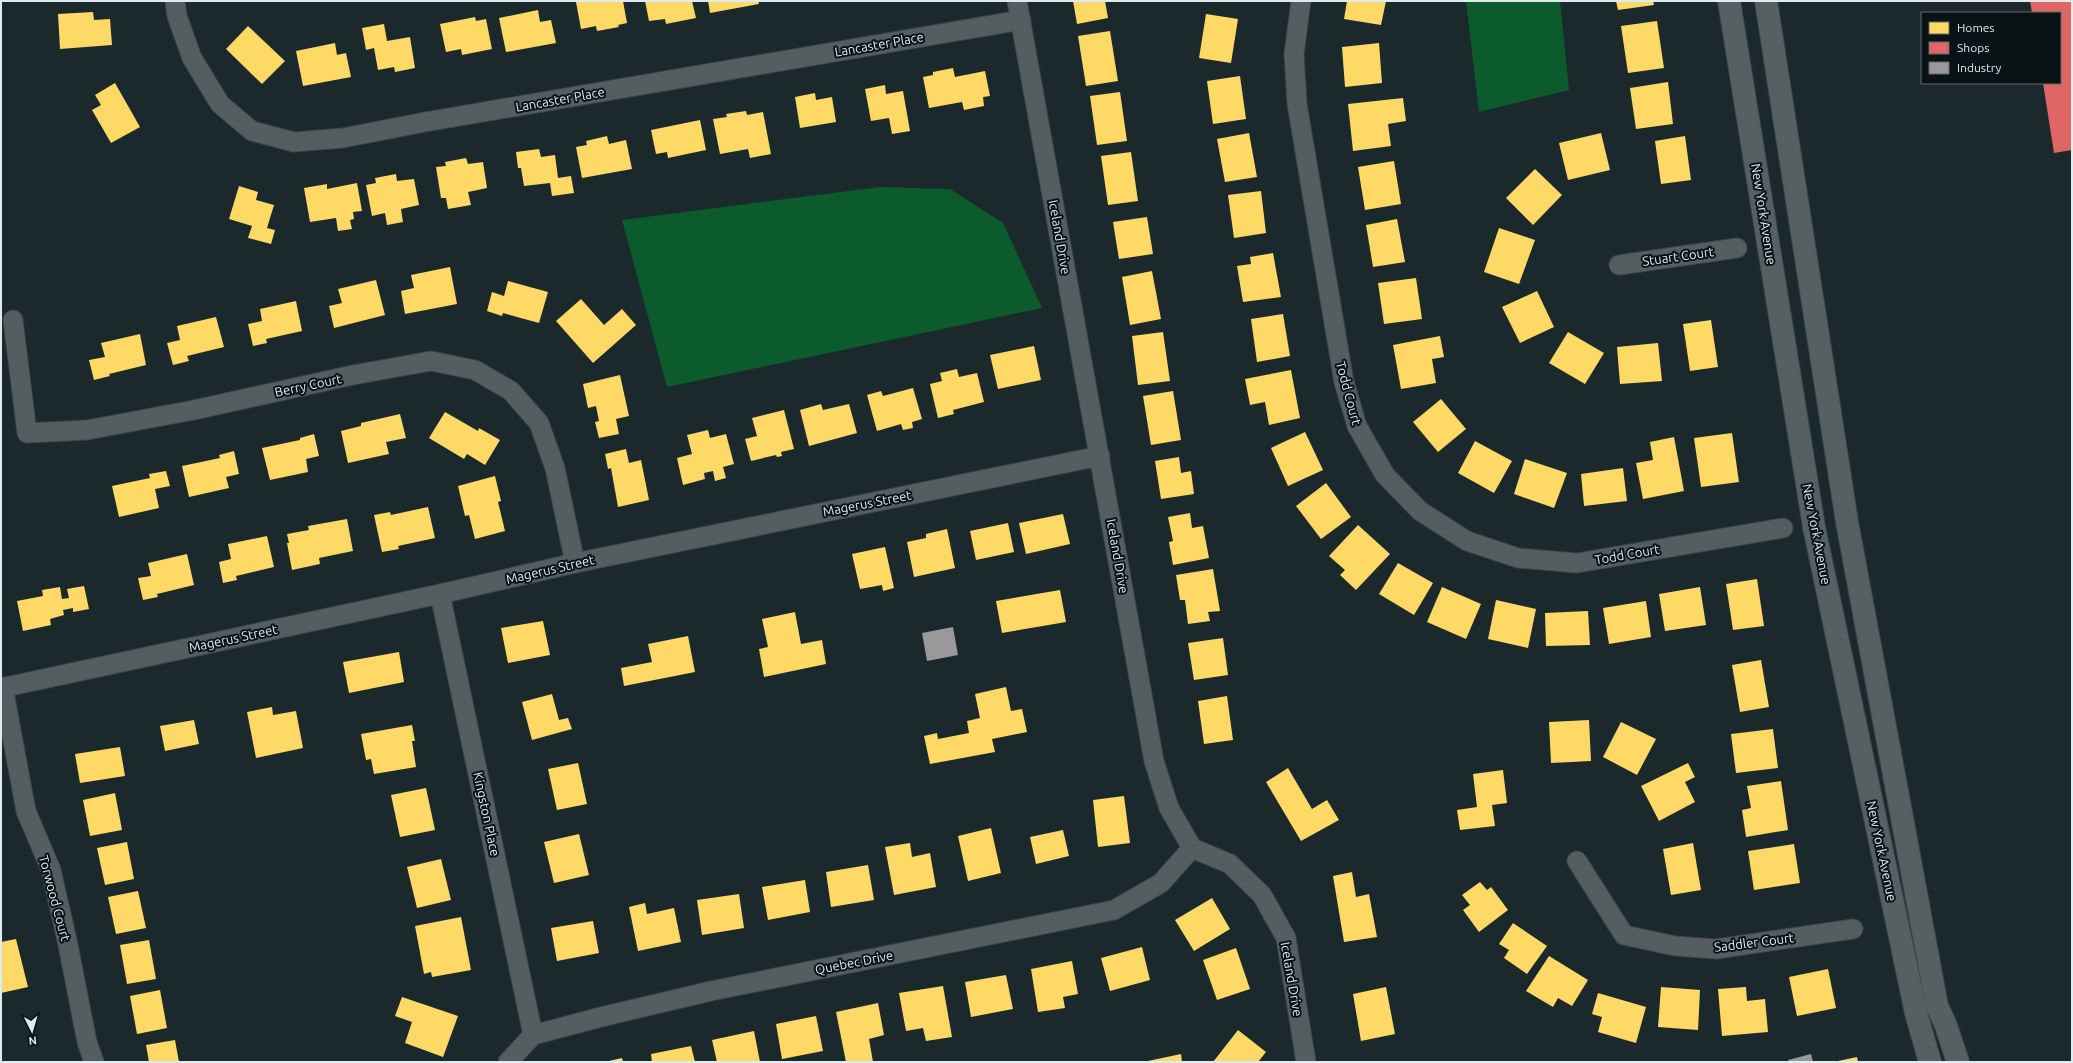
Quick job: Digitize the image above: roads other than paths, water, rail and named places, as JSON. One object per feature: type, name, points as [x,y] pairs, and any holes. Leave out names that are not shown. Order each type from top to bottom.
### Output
[{"type":"street","name":"Lancaster Place","points":[[175,1],[177,16],[192,58],[220,104],[252,131],[294,142],[343,138],[425,122],[1021,20]]},
{"type":"street","name":"Iceland Drive","points":[[1017,1],[1154,761],[1169,808],[1192,848],[1230,864],[1262,895],[1286,938],[1306,1062]]},
{"type":"street","name":"Todd Court","points":[[1301,1],[1294,54],[1297,104],[1344,382],[1357,426],[1385,475],[1420,511],[1467,541],[1518,558],[1577,563],[1783,528]]},
{"type":"street","name":"New York Avenue","points":[[1729,1],[1814,527],[1916,1013],[1930,1062]]},
{"type":"street","name":"New York Avenue","points":[[1766,1],[1849,530],[1937,1006],[1945,1023],[1958,1062]]},
{"type":"street","name":"Stuart Court","points":[[1619,265],[1737,248]]},
{"type":"street","name":"Berry Court","points":[[13,320],[27,433],[87,430],[194,410],[353,375],[431,361],[475,370],[511,391],[539,423],[556,468],[575,563]]},
{"type":"street","name":"Magerus Street","points":[[2,688],[440,594],[575,563],[1100,456]]},
{"type":"street","name":"Kingston Place","points":[[440,594],[533,1035]]},
{"type":"street","name":"Torwood Court","points":[[2,688],[26,811],[51,870],[67,940],[87,1042],[94,1062]]},
{"type":"street","name":"Quebec Drive","points":[[533,1035],[711,991],[1114,910],[1161,883],[1192,848]]},
{"type":"street","name":"Saddler Court","points":[[1577,861],[1624,935],[1674,946],[1716,949],[1854,929]]},
{"type":"street","points":[[508,1062],[533,1035]]}]
